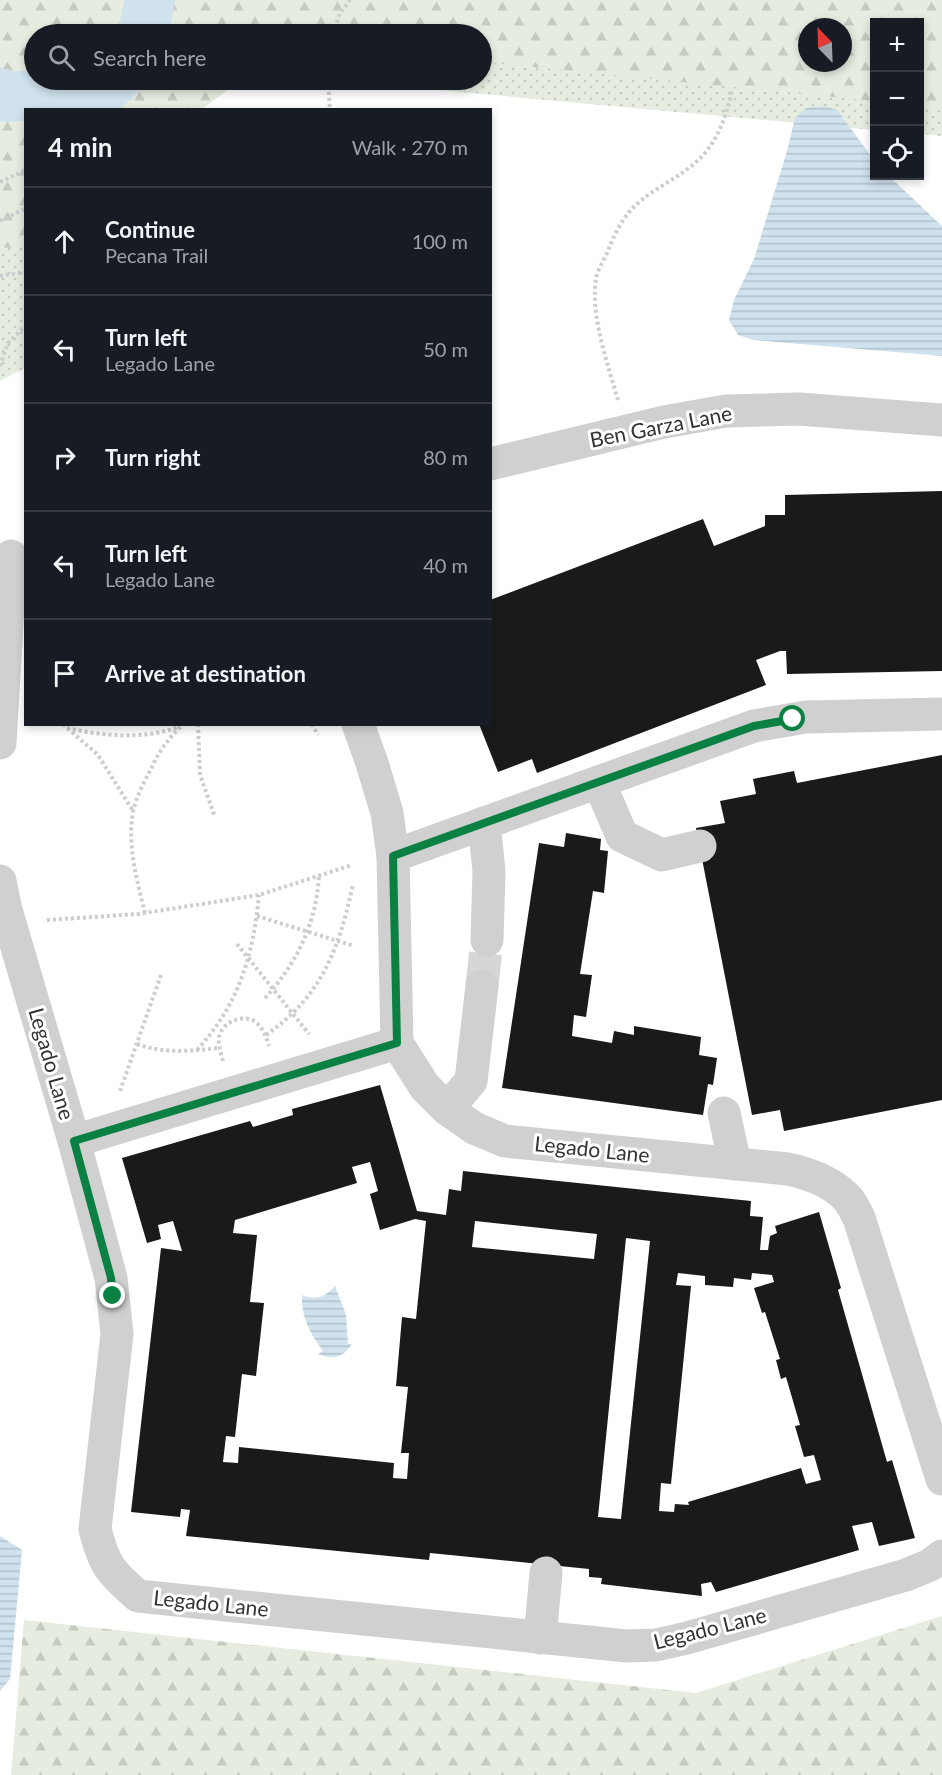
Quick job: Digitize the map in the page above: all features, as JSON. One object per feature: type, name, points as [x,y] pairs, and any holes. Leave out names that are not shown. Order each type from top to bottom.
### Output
[{"type":"street","name":"Ben Garza Lane","points":[[492,464],[664,422],[726,411],[799,409],[942,420]]},
{"type":"street","points":[[0,742],[12,556]]},
{"type":"street","points":[[393,856],[754,726],[806,717],[942,714]]},
{"type":"street","points":[[74,1141],[397,1043],[393,856],[387,813],[359,726]]},
{"type":"street","points":[[599,782],[622,836],[662,855],[699,846]]},
{"type":"street","points":[[484,823],[489,871],[487,940]]},
{"type":"street","name":"Legado Lane","points":[[0,880],[6,910],[74,1141],[111,1278],[117,1334],[95,1529],[101,1555],[113,1575],[138,1596],[540,1638],[627,1646],[656,1645],[906,1575],[930,1565],[942,1556]]},
{"type":"street","points":[[447,1109],[471,1080],[482,986]]},
{"type":"street","name":"Legado Lane","points":[[397,1043],[425,1088],[447,1109],[474,1128],[505,1141],[788,1169],[810,1174],[830,1184],[847,1198],[859,1218],[942,1479]]},
{"type":"street","points":[[724,1113],[735,1164]]},
{"type":"street","points":[[540,1638],[546,1573]]},
{"type":"path","points":[[336,24],[340,14],[350,0]]},
{"type":"path","points":[[329,90],[330,108]]},
{"type":"path","points":[[618,400],[596,309],[596,278],[611,241],[626,216],[705,154],[719,132],[728,110],[732,90]]},
{"type":"path","points":[[0,182],[24,171]]},
{"type":"path","points":[[0,221],[24,209]]},
{"type":"path","points":[[0,276],[24,272]]},
{"type":"path","points":[[0,366],[8,343],[24,328]]},
{"type":"path","points":[[65,726],[94,734],[118,735],[163,733],[180,726]]},
{"type":"path","points":[[65,726],[98,755],[133,812]]},
{"type":"path","points":[[145,913],[132,852],[133,812],[142,787],[166,741],[182,726]]},
{"type":"path","points":[[198,726],[200,775],[215,817]]},
{"type":"path","points":[[313,726],[318,735]]},
{"type":"path","points":[[47,920],[145,913],[259,895],[352,865]]},
{"type":"path","points":[[265,998],[288,971],[308,932],[314,914],[319,876]]},
{"type":"path","points":[[266,1035],[282,1024],[323,976],[338,941],[353,884]]},
{"type":"path","points":[[197,1050],[222,1020],[233,1002],[248,957],[259,895]]},
{"type":"path","points":[[257,916],[354,946]]},
{"type":"path","points":[[237,944],[309,1034]]},
{"type":"path","points":[[120,1091],[161,975]]},
{"type":"path","points":[[223,1061],[219,1048],[219,1035],[232,1021],[242,1018],[253,1020],[266,1035],[269,1046]]},
{"type":"path","points":[[136,1044],[170,1052],[219,1048]]},
{"type":"green space","points":[[0,0],[942,0],[942,136],[924,134],[924,18],[870,18],[870,130],[438,90],[492,90],[492,24],[24,24],[24,90],[31,90],[27,108],[24,108],[24,369],[0,381]]},
{"type":"green space","points":[[0,0],[942,0],[942,111],[924,109],[924,18],[870,18],[870,101],[492,63],[492,24],[24,24],[24,90],[228,90],[203,108],[24,108],[24,244],[12,248],[0,247]]},
{"type":"green space","points":[[942,1616],[942,1775],[11,1775],[24,1620],[696,1693]]},
{"type":"water","points":[[824,106],[837,110],[870,155],[870,180],[893,180],[942,226],[942,356],[753,340],[738,335],[729,320],[734,300],[754,259],[795,118],[806,108]]},
{"type":"water","points":[[335,1286],[346,1315],[348,1344],[352,1344],[341,1355],[328,1357],[318,1354],[323,1351],[307,1324],[302,1295],[312,1298],[320,1297]]},
{"type":"water","points":[[0,1536],[22,1550],[10,1679],[0,1691]]},
{"type":"building","points":[[942,491],[942,671],[787,674],[786,651],[780,651],[756,660],[766,685],[537,773],[532,759],[498,772],[480,726],[492,726],[492,599],[703,519],[714,546],[765,526],[765,515],[785,515],[785,495]]},
{"type":"building","points":[[942,755],[942,1100],[784,1131],[780,1110],[752,1115],[696,828],[725,823],[720,801],[756,794],[753,779],[794,771],[797,783]]},
{"type":"building","points":[[566,833],[601,839],[600,850],[608,851],[604,893],[593,891],[580,974],[592,975],[586,1017],[574,1015],[572,1036],[612,1043],[614,1031],[634,1035],[634,1026],[701,1037],[699,1055],[717,1058],[713,1085],[708,1084],[703,1115],[502,1088],[539,843],[564,847]]},
{"type":"building","points":[[380,1085],[417,1211],[446,1215],[449,1189],[461,1191],[463,1171],[751,1201],[750,1216],[763,1217],[760,1250],[768,1250],[770,1236],[777,1233],[775,1226],[819,1212],[841,1288],[838,1290],[887,1462],[892,1460],[915,1538],[879,1546],[872,1522],[852,1526],[859,1550],[716,1592],[711,1582],[701,1584],[702,1596],[601,1584],[602,1578],[589,1577],[589,1569],[430,1553],[429,1560],[186,1536],[190,1510],[181,1509],[180,1517],[131,1512],[161,1248],[182,1251],[173,1221],[158,1225],[161,1239],[147,1243],[122,1158],[250,1121],[253,1127],[293,1115],[292,1109]],"holes":[[[370,1162],[378,1191],[370,1194],[380,1230],[415,1219],[426,1221],[416,1319],[402,1317],[396,1386],[408,1387],[401,1453],[409,1453],[407,1479],[393,1478],[394,1463],[239,1447],[238,1463],[223,1462],[226,1436],[235,1437],[242,1374],[256,1376],[264,1303],[250,1302],[257,1235],[233,1233],[235,1220],[357,1183],[352,1167]],[[475,1221],[597,1234],[594,1259],[472,1247]],[[626,1238],[650,1241],[621,1519],[598,1517]],[[678,1273],[705,1276],[705,1285],[733,1287],[734,1278],[751,1280],[752,1273],[772,1275],[774,1282],[754,1288],[762,1313],[765,1312],[780,1359],[776,1360],[781,1379],[786,1377],[800,1425],[795,1426],[804,1457],[814,1455],[821,1480],[806,1484],[801,1468],[688,1502],[689,1505],[675,1504],[674,1512],[659,1511],[661,1483],[671,1484],[691,1286],[676,1285]]]},
{"type":"waterway","points":[[145,24],[150,0]]},
{"type":"waterway","points":[[0,93],[7,97],[103,90]]},
{"type":"tunnel","points":[[482,986],[487,940]]},
{"type":"route","points":[[113,1296],[111,1278],[74,1141],[397,1043],[393,856],[754,726],[793,719]]}]
